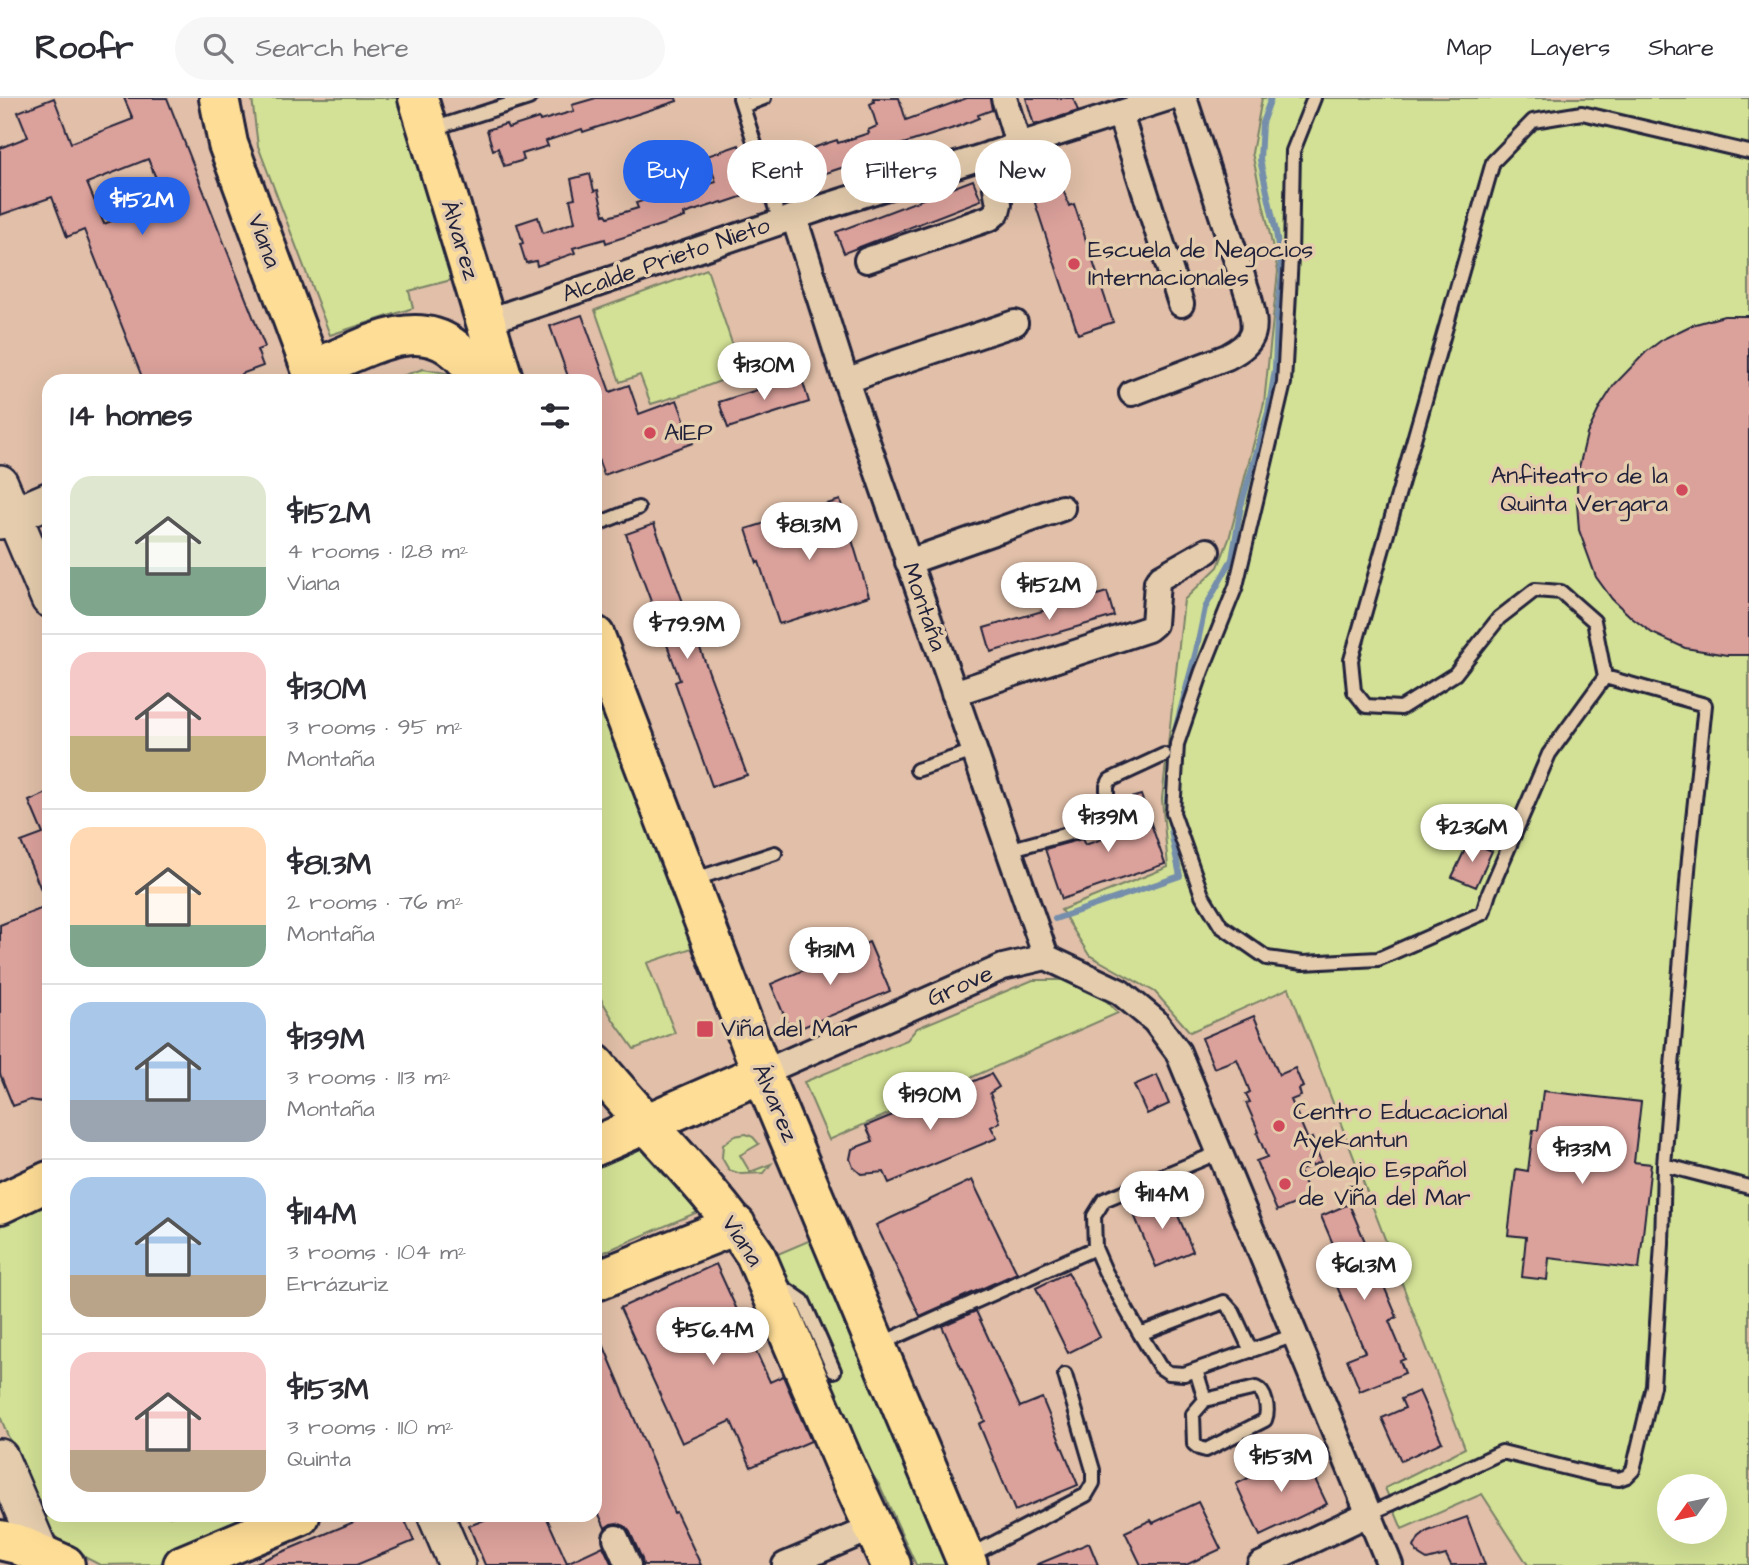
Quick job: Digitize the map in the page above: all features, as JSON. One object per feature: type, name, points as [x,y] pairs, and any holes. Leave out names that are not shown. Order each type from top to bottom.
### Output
[{"type":"main road","points":[[202,98],[228,145]]},
{"type":"main road","name":"Viana","points":[[219,98],[228,145],[308,374]]},
{"type":"main road","name":"Álvarez","points":[[423,114],[501,374]]},
{"type":"main road","points":[[317,374],[399,335],[417,334],[456,348],[477,374]]},
{"type":"main road","points":[[0,483],[7,519],[42,586]]},
{"type":"main road","points":[[7,519],[42,503]]},
{"type":"main road","name":"Álvarez","points":[[602,654],[762,1073],[967,1562]]},
{"type":"main road","name":"Viana","points":[[602,1072],[736,1225],[755,1254],[843,1461],[891,1565]]},
{"type":"main road","points":[[602,1143],[762,1073]]},
{"type":"main road","points":[[0,1204],[42,1184]]},
{"type":"main road","points":[[602,1278],[736,1225]]},
{"type":"main road","points":[[0,1457],[46,1562]]},
{"type":"main road","points":[[183,1565],[286,1522]]},
{"type":"main road","points":[[439,1522],[457,1565]]},
{"type":"main road","points":[[0,1540],[16,1544],[46,1562]]},
{"type":"street","points":[[1004,98],[1017,140]]},
{"type":"street","name":"Alcalde Prieto Nieto","points":[[1034,140],[1168,98]]},
{"type":"street","points":[[1132,393],[1227,357],[1242,349],[1252,338],[1255,320],[1250,298],[1184,98]]},
{"type":"street","points":[[1120,114],[1181,304]]},
{"type":"street","name":"Alcalde Prieto Nieto","points":[[485,322],[787,219],[975,159]]},
{"type":"street","points":[[867,260],[990,218],[997,212],[999,203]]},
{"type":"street","name":"Montaña","points":[[787,219],[1046,957]]},
{"type":"street","points":[[846,381],[1015,323]]},
{"type":"street","points":[[908,562],[1062,508]]},
{"type":"street","points":[[954,693],[1148,629],[1154,624],[1157,582],[1161,577],[1207,551]]},
{"type":"street","points":[[1046,957],[1120,992],[1155,1021],[1178,1052],[1390,1565]]},
{"type":"street","name":"Grove","points":[[762,1073],[1003,967],[1046,957]]},
{"type":"street","points":[[1260,1565],[1368,1514]]},
{"type":"street","points":[[785,1565],[874,1527]]},
{"type":"street","points":[[616,1538],[628,1565]]},
{"type":"lane","points":[[423,114],[529,98]]},
{"type":"lane","points":[[764,98],[742,102],[787,219]]},
{"type":"lane","points":[[1314,98],[1293,151],[1291,257],[1284,383],[1236,586],[1202,671],[1177,744],[1173,813],[1202,895],[1221,926],[1268,958],[1303,963],[1378,959],[1483,913],[1489,893],[1549,754],[1605,677],[1594,621],[1561,592],[1535,590],[1499,618],[1455,674],[1401,708],[1366,706],[1354,691],[1351,660],[1493,162],[1533,121],[1582,113],[1749,152]]},
{"type":"lane","points":[[602,522],[638,508]]},
{"type":"lane","points":[[1368,1514],[1502,1452],[1619,1479],[1633,1470],[1653,1386],[1664,1165],[1689,858],[1705,705],[1605,677]]},
{"type":"lane","points":[[917,770],[974,751]]},
{"type":"lane","points":[[1009,850],[1101,825],[1107,821],[1107,786],[1110,780],[1164,755]]},
{"type":"lane","points":[[688,881],[775,853]]},
{"type":"lane","points":[[1220,1152],[1104,1200],[1094,1216],[1095,1248],[1140,1334],[1160,1367],[1169,1373],[1184,1374],[1295,1335]]},
{"type":"lane","points":[[1664,1165],[1749,1187]]},
{"type":"lane","points":[[877,1345],[1095,1248]]},
{"type":"lane","points":[[763,1272],[803,1301],[834,1371]]},
{"type":"lane","points":[[1140,1334],[1224,1302],[1233,1312],[1251,1351]]},
{"type":"lane","points":[[1196,1370],[1205,1400]]},
{"type":"lane","points":[[967,1562],[1086,1495],[1093,1483],[1093,1470],[1065,1375]]},
{"type":"lane","points":[[1256,1388],[1263,1394],[1267,1414],[1265,1420],[1260,1423],[1206,1450],[1194,1444],[1193,1414],[1205,1400],[1256,1388]]},
{"type":"green space","points":[[252,98],[400,98],[455,279],[409,291],[413,308],[330,335],[258,146]]},
{"type":"green space","points":[[1262,98],[1749,98],[1749,1565],[1528,1565],[1482,1494],[1402,1529],[1385,1488],[1465,1448],[1289,988],[1190,1032],[1155,992],[1089,955],[1061,910],[1168,867],[1162,799],[1184,600],[1218,567],[1229,539],[1264,403],[1278,271],[1252,153]]},
{"type":"green space","points":[[707,269],[742,373],[651,404],[640,375],[620,382],[595,310]]},
{"type":"green space","points":[[423,369],[451,374],[408,374]]},
{"type":"green space","points":[[602,710],[695,947],[647,963],[675,1033],[634,1049],[602,1001]]},
{"type":"green space","points":[[1033,980],[1069,980],[1103,997],[1118,1013],[829,1140],[804,1082],[907,1040],[917,1028]]},
{"type":"green space","points":[[746,1134],[759,1144],[740,1155],[750,1172],[771,1164],[764,1173],[741,1174],[729,1170],[722,1158],[723,1145],[734,1136]]},
{"type":"green space","points":[[640,1148],[698,1212],[602,1253],[602,1164]]},
{"type":"green space","points":[[42,1203],[42,1521],[0,1416],[0,1224]]},
{"type":"green space","points":[[813,1239],[948,1565],[916,1565],[880,1486],[850,1442],[773,1256]]},
{"type":"green space","points":[[261,1522],[160,1564],[100,1565],[65,1547],[43,1523]]},
{"type":"building","points":[[54,98],[71,143],[133,119],[124,98],[167,98],[265,347],[257,350],[263,366],[241,374],[141,374],[84,230],[67,237],[52,197],[0,215],[0,148],[28,137],[18,112]],"holes":[[[148,159],[165,200],[104,224],[87,183]]]},
{"type":"building","points":[[596,98],[676,98],[677,101],[583,132],[582,129],[546,141],[548,146],[522,154],[524,160],[504,166],[498,148],[493,150],[487,130],[506,124],[508,128],[539,118],[540,121],[574,111],[572,105]]},
{"type":"building","points":[[873,98],[899,98],[906,120],[967,98],[990,98],[992,110],[957,127],[916,140],[847,140],[869,133],[868,130],[877,126],[870,104],[874,102]]},
{"type":"building","points":[[1026,98],[1073,98],[1078,111],[1034,125]]},
{"type":"building","points":[[837,140],[838,143],[841,142],[841,168],[827,173],[827,143]]},
{"type":"building","points":[[727,149],[727,202],[684,214],[685,217],[606,243],[605,239],[573,248],[575,253],[537,266],[536,261],[526,263],[517,224],[538,217],[543,233],[575,222],[570,199],[575,198],[571,179],[590,174],[594,191],[598,190],[604,215],[608,217],[638,208],[636,203],[713,203],[713,183],[716,182],[713,154]]},
{"type":"building","points":[[973,180],[975,202],[844,253],[836,232],[912,203],[961,203],[961,185]]},
{"type":"building","name":"Escuela de Negocios Internacionales","points":[[1035,203],[1068,203],[1069,206],[1074,204],[1113,322],[1078,334]]},
{"type":"building","points":[[582,315],[610,392],[629,385],[639,414],[677,400],[693,443],[604,475],[602,374],[567,374],[550,326]]},
{"type":"building","name":"Anfiteatro de la Quinta Vergara","points":[[1724,316],[1749,316],[1749,655],[1727,655],[1685,648],[1652,633],[1632,618],[1612,599],[1596,577],[1579,530],[1577,503],[1577,476],[1587,434],[1614,385],[1646,352],[1663,339],[1692,325]]},
{"type":"building","points":[[801,376],[809,402],[728,428],[719,402]]},
{"type":"building","points":[[840,500],[869,596],[779,624],[746,529]]},
{"type":"building","points":[[654,524],[747,775],[712,786],[675,682],[680,680],[626,534]]},
{"type":"building","points":[[1107,592],[1114,616],[991,652],[984,628]]},
{"type":"building","points":[[42,795],[42,832],[29,801]]},
{"type":"building","points":[[1141,795],[1165,864],[1062,899],[1045,849],[1082,839],[1085,845],[1125,831],[1117,808],[1126,805],[1124,800]]},
{"type":"building","points":[[1493,810],[1509,818],[1501,838],[1484,831]]},
{"type":"building","points":[[42,834],[42,892],[21,842]]},
{"type":"building","points":[[1469,841],[1492,851],[1476,887],[1452,877]]},
{"type":"building","points":[[42,908],[42,1102],[30,1100],[13,1106],[0,1074],[0,925]]},
{"type":"building","points":[[869,942],[890,991],[791,1032],[771,984]]},
{"type":"building","points":[[1254,1016],[1279,1075],[1295,1068],[1303,1087],[1299,1089],[1301,1096],[1291,1100],[1308,1140],[1312,1138],[1321,1162],[1299,1171],[1310,1198],[1277,1211],[1256,1161],[1267,1157],[1246,1103],[1250,1102],[1246,1094],[1250,1092],[1237,1059],[1214,1068],[1202,1038]]},
{"type":"building","points":[[991,1074],[999,1087],[990,1093],[1000,1122],[991,1127],[997,1138],[889,1183],[884,1172],[861,1174],[853,1167],[850,1159],[852,1149],[873,1141],[866,1126]]},
{"type":"building","points":[[1157,1075],[1169,1104],[1147,1114],[1134,1085]]},
{"type":"building","points":[[1543,1091],[1641,1102],[1634,1162],[1651,1164],[1639,1269],[1549,1258],[1547,1280],[1522,1277],[1526,1237],[1508,1235],[1516,1169],[1528,1171],[1533,1130],[1538,1130]]},
{"type":"building","points":[[972,1180],[1017,1273],[920,1316],[876,1225]]},
{"type":"building","points":[[1169,1194],[1193,1251],[1156,1267],[1132,1210]]},
{"type":"building","points":[[1349,1204],[1397,1317],[1389,1321],[1405,1359],[1400,1361],[1405,1373],[1360,1391],[1347,1359],[1365,1352],[1327,1263],[1339,1258],[1321,1216]]},
{"type":"building","points":[[716,1264],[770,1382],[783,1376],[811,1441],[751,1467],[731,1421],[682,1443],[620,1308]]},
{"type":"building","points":[[1068,1272],[1100,1337],[1068,1353],[1036,1288]]},
{"type":"building","points":[[976,1311],[1020,1407],[1042,1398],[1078,1485],[1015,1511],[979,1424],[985,1421],[942,1326]]},
{"type":"building","points":[[602,1342],[674,1513],[676,1512],[701,1565],[643,1565],[625,1526],[617,1523],[605,1528],[602,1521]]},
{"type":"building","points":[[1419,1391],[1442,1442],[1401,1461],[1382,1418],[1405,1408],[1401,1399]]},
{"type":"building","points":[[1302,1452],[1327,1504],[1260,1536],[1236,1484]]},
{"type":"building","points":[[1198,1502],[1221,1549],[1186,1565],[1141,1565],[1125,1532],[1151,1520],[1153,1523]]},
{"type":"building","points":[[1467,1517],[1485,1565],[1451,1565],[1446,1555],[1427,1560],[1419,1555],[1414,1547],[1419,1538],[1428,1531]]},
{"type":"building","points":[[354,1522],[406,1522],[414,1541],[356,1565],[251,1565]]},
{"type":"building","points":[[479,1522],[549,1522],[567,1563],[603,1546],[612,1565],[485,1565],[469,1526]]},
{"type":"building","points":[[1089,1543],[1098,1565],[1036,1565]]},
{"type":"waterway","points":[[1173,738],[1205,608],[1232,559],[1241,506],[1268,412],[1275,369],[1282,274],[1260,160],[1262,123],[1271,98]]},
{"type":"waterway","points":[[1055,919],[1180,876],[1167,800],[1169,776]]},
{"type":"place","name":"Escuela de Negocios Internacionales","points":[[1074,264]]},
{"type":"place","name":"AIEP","points":[[650,433]]},
{"type":"place","name":"Anfiteatro de la Quinta Vergara","points":[[1682,490]]},
{"type":"place","name":"Viña del Mar","points":[[705,1029]]},
{"type":"place","name":"Centro Educacional Ayekantun","points":[[1279,1126]]},
{"type":"place","name":"Colegio Español de Viña del Mar","points":[[1285,1184]]}]
